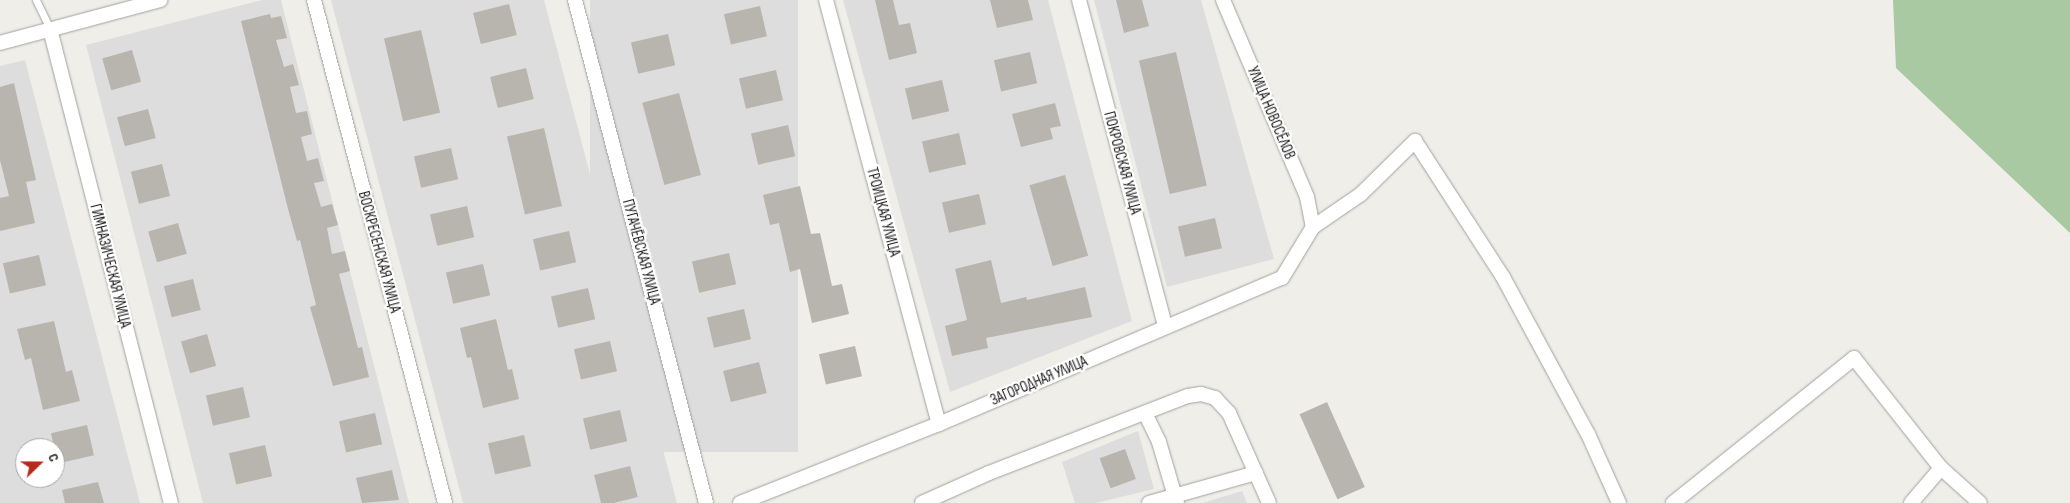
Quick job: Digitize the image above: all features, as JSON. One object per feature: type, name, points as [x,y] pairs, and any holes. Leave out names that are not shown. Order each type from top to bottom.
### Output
[{"type":"street","points":[[0,43],[160,0]]},
{"type":"street","name":"ВОСКРЕСЕНСКАЯ УЛИЦА","points":[[314,0],[444,503]]},
{"type":"street","name":"ПУГАЧЁВСКАЯ УЛИЦА","points":[[575,0],[706,503]]},
{"type":"street","name":"ТРОИЦКАЯ УЛИЦА","points":[[826,0],[939,424]]},
{"type":"street","name":"ПОКРОВСКАЯ УЛИЦА","points":[[1079,0],[1165,326]]},
{"type":"street","name":"УЛИЦА НОВОСЁЛОВ","points":[[1223,0],[1307,197],[1313,227]]},
{"type":"street","name":"ГИМНАЗИЧЕСКАЯ УЛИЦА","points":[[50,29],[171,503]]},
{"type":"street","points":[[1313,227],[1361,194],[1415,140],[1503,277],[1588,434],[1619,503]]},
{"type":"street","name":"ЗАГОРОДНАЯ УЛИЦА","points":[[740,503],[939,424],[1165,326],[1282,278],[1313,227]]},
{"type":"street","points":[[1673,503],[1854,358],[1941,468],[1980,503]]},
{"type":"street","points":[[922,503],[1188,396],[1201,394],[1216,398],[1230,412],[1269,503]]},
{"type":"street","points":[[1145,413],[1159,442],[1176,499]]},
{"type":"street","points":[[1911,503],[1941,468]]},
{"type":"street","points":[[1149,503],[1176,499],[1256,473]]},
{"type":"lane","points":[[36,0],[50,29]]},
{"type":"shaded area","points":[[262,0],[281,0],[409,503],[203,503],[86,45]]},
{"type":"shaded area","points":[[331,0],[544,0],[677,503],[463,503]]},
{"type":"shaded area","points":[[590,0],[798,0],[798,452],[590,452]]},
{"type":"shaded area","points":[[843,0],[1048,0],[1132,321],[950,392]]},
{"type":"shaded area","points":[[1094,0],[1201,0],[1274,259],[1167,287]]},
{"type":"shaded area","points":[[25,60],[140,503],[0,503],[0,66]]},
{"type":"shaded area","points":[[1138,431],[1154,489],[1096,503],[1075,503],[1062,462]]},
{"type":"shaded area","points":[[1242,491],[1247,503],[1203,503]]},
{"type":"green space","points":[[1893,0],[2070,0],[2070,233],[1896,68]]},
{"type":"building","points":[[875,0],[893,0],[899,25],[910,23],[917,53],[889,60]]},
{"type":"building","points":[[990,0],[1028,0],[1033,20],[997,28]]},
{"type":"building","points":[[1116,0],[1142,0],[1149,26],[1124,33]]},
{"type":"building","points":[[509,4],[517,35],[481,44],[473,13]]},
{"type":"building","points":[[760,6],[767,36],[731,45],[724,14]]},
{"type":"building","points":[[270,14],[271,18],[281,16],[287,38],[276,40],[284,67],[293,64],[299,85],[290,87],[296,113],[307,111],[312,134],[301,137],[307,161],[318,158],[324,181],[314,183],[321,207],[332,204],[338,225],[327,228],[332,254],[345,251],[350,271],[339,274],[358,348],[362,347],[369,377],[333,386],[310,307],[316,305],[300,240],[297,241],[288,209],[241,21]]},
{"type":"building","points":[[421,30],[440,113],[403,121],[384,39]]},
{"type":"building","points":[[668,34],[675,65],[638,74],[631,43]]},
{"type":"building","points":[[132,50],[141,82],[111,90],[102,59]]},
{"type":"building","points":[[1030,52],[1037,83],[1001,92],[994,60]]},
{"type":"building","points":[[1176,52],[1207,185],[1170,194],[1139,61]]},
{"type":"building","points":[[526,68],[534,99],[498,108],[490,77]]},
{"type":"building","points":[[776,70],[783,100],[746,109],[739,79]]},
{"type":"building","points":[[942,80],[949,111],[912,120],[905,89]]},
{"type":"building","points":[[14,83],[36,180],[26,182],[35,223],[0,231],[0,198],[9,196],[0,160],[0,87]]},
{"type":"building","points":[[679,93],[701,175],[664,185],[642,103]]},
{"type":"building","points":[[1055,103],[1061,126],[1050,128],[1053,139],[1021,147],[1012,114]]},
{"type":"building","points":[[148,109],[156,138],[125,146],[117,117]]},
{"type":"building","points":[[788,125],[795,156],[758,165],[751,134]]},
{"type":"building","points":[[544,128],[562,206],[525,214],[507,137]]},
{"type":"building","points":[[959,133],[966,164],[929,173],[922,142]]},
{"type":"building","points":[[451,148],[458,179],[421,188],[414,157]]},
{"type":"building","points":[[162,164],[170,196],[139,204],[131,172]]},
{"type":"building","points":[[1065,175],[1088,256],[1053,266],[1029,185]]},
{"type":"building","points":[[800,186],[811,234],[820,233],[832,286],[842,284],[849,314],[812,323],[800,269],[790,272],[779,223],[770,225],[763,195]]},
{"type":"building","points":[[979,194],[986,224],[949,233],[942,203]]},
{"type":"building","points":[[467,206],[474,237],[437,246],[430,215]]},
{"type":"building","points":[[1215,218],[1222,248],[1185,257],[1178,227]]},
{"type":"building","points":[[178,223],[187,254],[157,262],[148,232]]},
{"type":"building","points":[[569,231],[576,262],[540,271],[533,239]]},
{"type":"building","points":[[729,253],[736,284],[699,293],[692,262]]},
{"type":"building","points":[[39,255],[46,285],[10,294],[3,263]]},
{"type":"building","points":[[991,260],[1001,303],[1026,297],[1027,300],[1085,287],[1092,317],[986,338],[988,348],[952,356],[945,326],[967,320],[955,269]]},
{"type":"building","points":[[483,264],[490,295],[453,304],[446,273]]},
{"type":"building","points":[[193,279],[201,310],[172,317],[164,286]]},
{"type":"building","points":[[588,288],[595,319],[558,328],[551,297]]},
{"type":"building","points":[[744,309],[751,339],[714,348],[707,318]]},
{"type":"building","points":[[496,319],[508,370],[512,369],[519,399],[483,408],[471,357],[467,358],[460,328]]},
{"type":"building","points":[[54,321],[66,372],[72,370],[80,401],[43,410],[31,358],[25,360],[17,329]]},
{"type":"building","points":[[207,334],[216,366],[190,373],[181,341]]},
{"type":"building","points":[[610,341],[617,371],[581,380],[574,349]]},
{"type":"building","points":[[855,346],[862,376],[826,385],[819,354]]},
{"type":"building","points":[[759,362],[767,393],[731,402],[723,371]]},
{"type":"building","points":[[243,387],[250,417],[213,426],[206,396]]},
{"type":"building","points":[[1327,402],[1365,487],[1337,499],[1300,414]]},
{"type":"building","points":[[620,410],[627,441],[590,450],[583,419]]},
{"type":"building","points":[[375,413],[382,444],[346,453],[339,421]]},
{"type":"building","points":[[87,425],[94,455],[65,462],[65,438],[52,438],[51,433]]},
{"type":"building","points":[[524,435],[531,466],[495,475],[488,443]]},
{"type":"building","points":[[265,445],[272,476],[236,485],[229,453]]},
{"type":"building","points":[[1125,449],[1136,479],[1111,488],[1100,458]]},
{"type":"building","points":[[630,466],[638,497],[614,503],[601,503],[594,475]]},
{"type":"building","points":[[392,470],[399,500],[362,503],[356,478]]},
{"type":"building","points":[[98,482],[104,503],[65,503],[62,490]]}]
